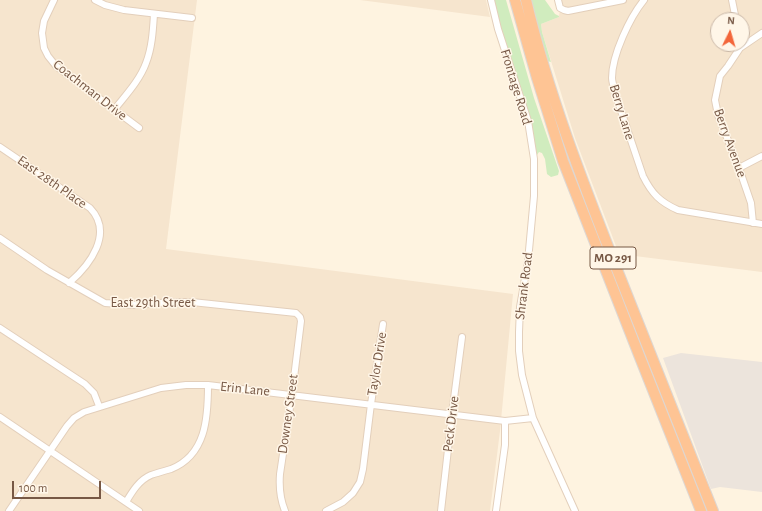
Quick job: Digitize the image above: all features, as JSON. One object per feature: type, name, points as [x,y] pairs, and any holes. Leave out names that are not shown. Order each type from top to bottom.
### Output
[{"type":"highway","name":"MO 291","points":[[515,0],[536,78],[563,161],[701,511]]},
{"type":"highway","name":"MO 291","points":[[526,0],[546,72],[586,191],[713,511]]},
{"type":"street","name":"Coachman Drive","points":[[54,0],[44,20],[42,33],[45,50],[48,56],[56,66],[139,128]]},
{"type":"street","points":[[95,0],[105,5],[124,10],[192,18]]},
{"type":"street","name":"Frontage Road","points":[[492,0],[498,29],[528,121],[534,159],[534,176]]},
{"type":"street","points":[[558,0],[560,8],[568,11],[623,0]]},
{"type":"street","name":"Berry Lane","points":[[644,0],[628,24],[617,51],[612,80],[619,105],[648,187],[667,205],[678,210],[762,224]]},
{"type":"street","points":[[732,0],[734,12]]},
{"type":"street","points":[[114,110],[147,63],[152,38],[154,14]]},
{"type":"street","name":"Berry Avenue","points":[[750,40],[762,33]]},
{"type":"street","name":"Berry Avenue","points":[[736,52],[728,66],[720,76],[715,100],[718,115],[740,168],[752,203],[753,223]]},
{"type":"street","name":"East 28th Place","points":[[0,147],[90,208],[98,219],[100,227],[98,243],[86,265],[69,283]]},
{"type":"street","points":[[740,168],[762,156]]},
{"type":"street","name":"Shrank Road","points":[[533,418],[522,375],[519,332],[520,304],[528,261],[534,196],[534,176]]},
{"type":"street","name":"East 29th Street","points":[[0,238],[47,270],[105,303],[133,305],[192,302],[296,313],[300,317]]},
{"type":"street","name":"Downey Street","points":[[285,511],[279,485],[292,394],[301,321],[300,317]]},
{"type":"street","name":"Taylor Drive","points":[[326,511],[343,502],[353,493],[360,482],[364,469],[371,404],[383,324]]},
{"type":"street","points":[[0,328],[85,384],[94,393],[99,406]]},
{"type":"street","name":"Peck Drive","points":[[441,511],[462,337]]},
{"type":"street","name":"Erin Lane","points":[[10,511],[67,426],[74,418],[99,406],[161,388],[186,385],[208,385],[505,421],[533,418]]},
{"type":"street","points":[[126,502],[133,492],[149,476],[179,465],[195,450],[204,430],[208,406],[208,385]]},
{"type":"street","points":[[0,417],[139,511]]},
{"type":"street","points":[[533,418],[575,511]]},
{"type":"street","points":[[496,511],[505,445],[505,421]]},
{"type":"street","points":[[497,503],[500,511]]},
{"type":"shaded area","points":[[0,0],[197,0],[166,249],[513,294],[500,431],[490,511],[0,511]]},
{"type":"shaded area","points":[[360,0],[486,0],[490,17]]},
{"type":"shaded area","points":[[561,0],[762,0],[762,272],[619,254],[575,138],[542,32],[541,24],[559,17]]},
{"type":"shaded area","points":[[681,353],[762,362],[762,492],[720,487],[711,489],[663,358]]},
{"type":"green space","points":[[493,0],[506,0],[534,98],[559,171],[558,175],[551,177],[547,174],[545,159],[542,153],[539,152],[535,158]]},
{"type":"green space","points":[[531,0],[545,0],[555,14],[559,16],[541,24],[551,62],[547,61]]}]
